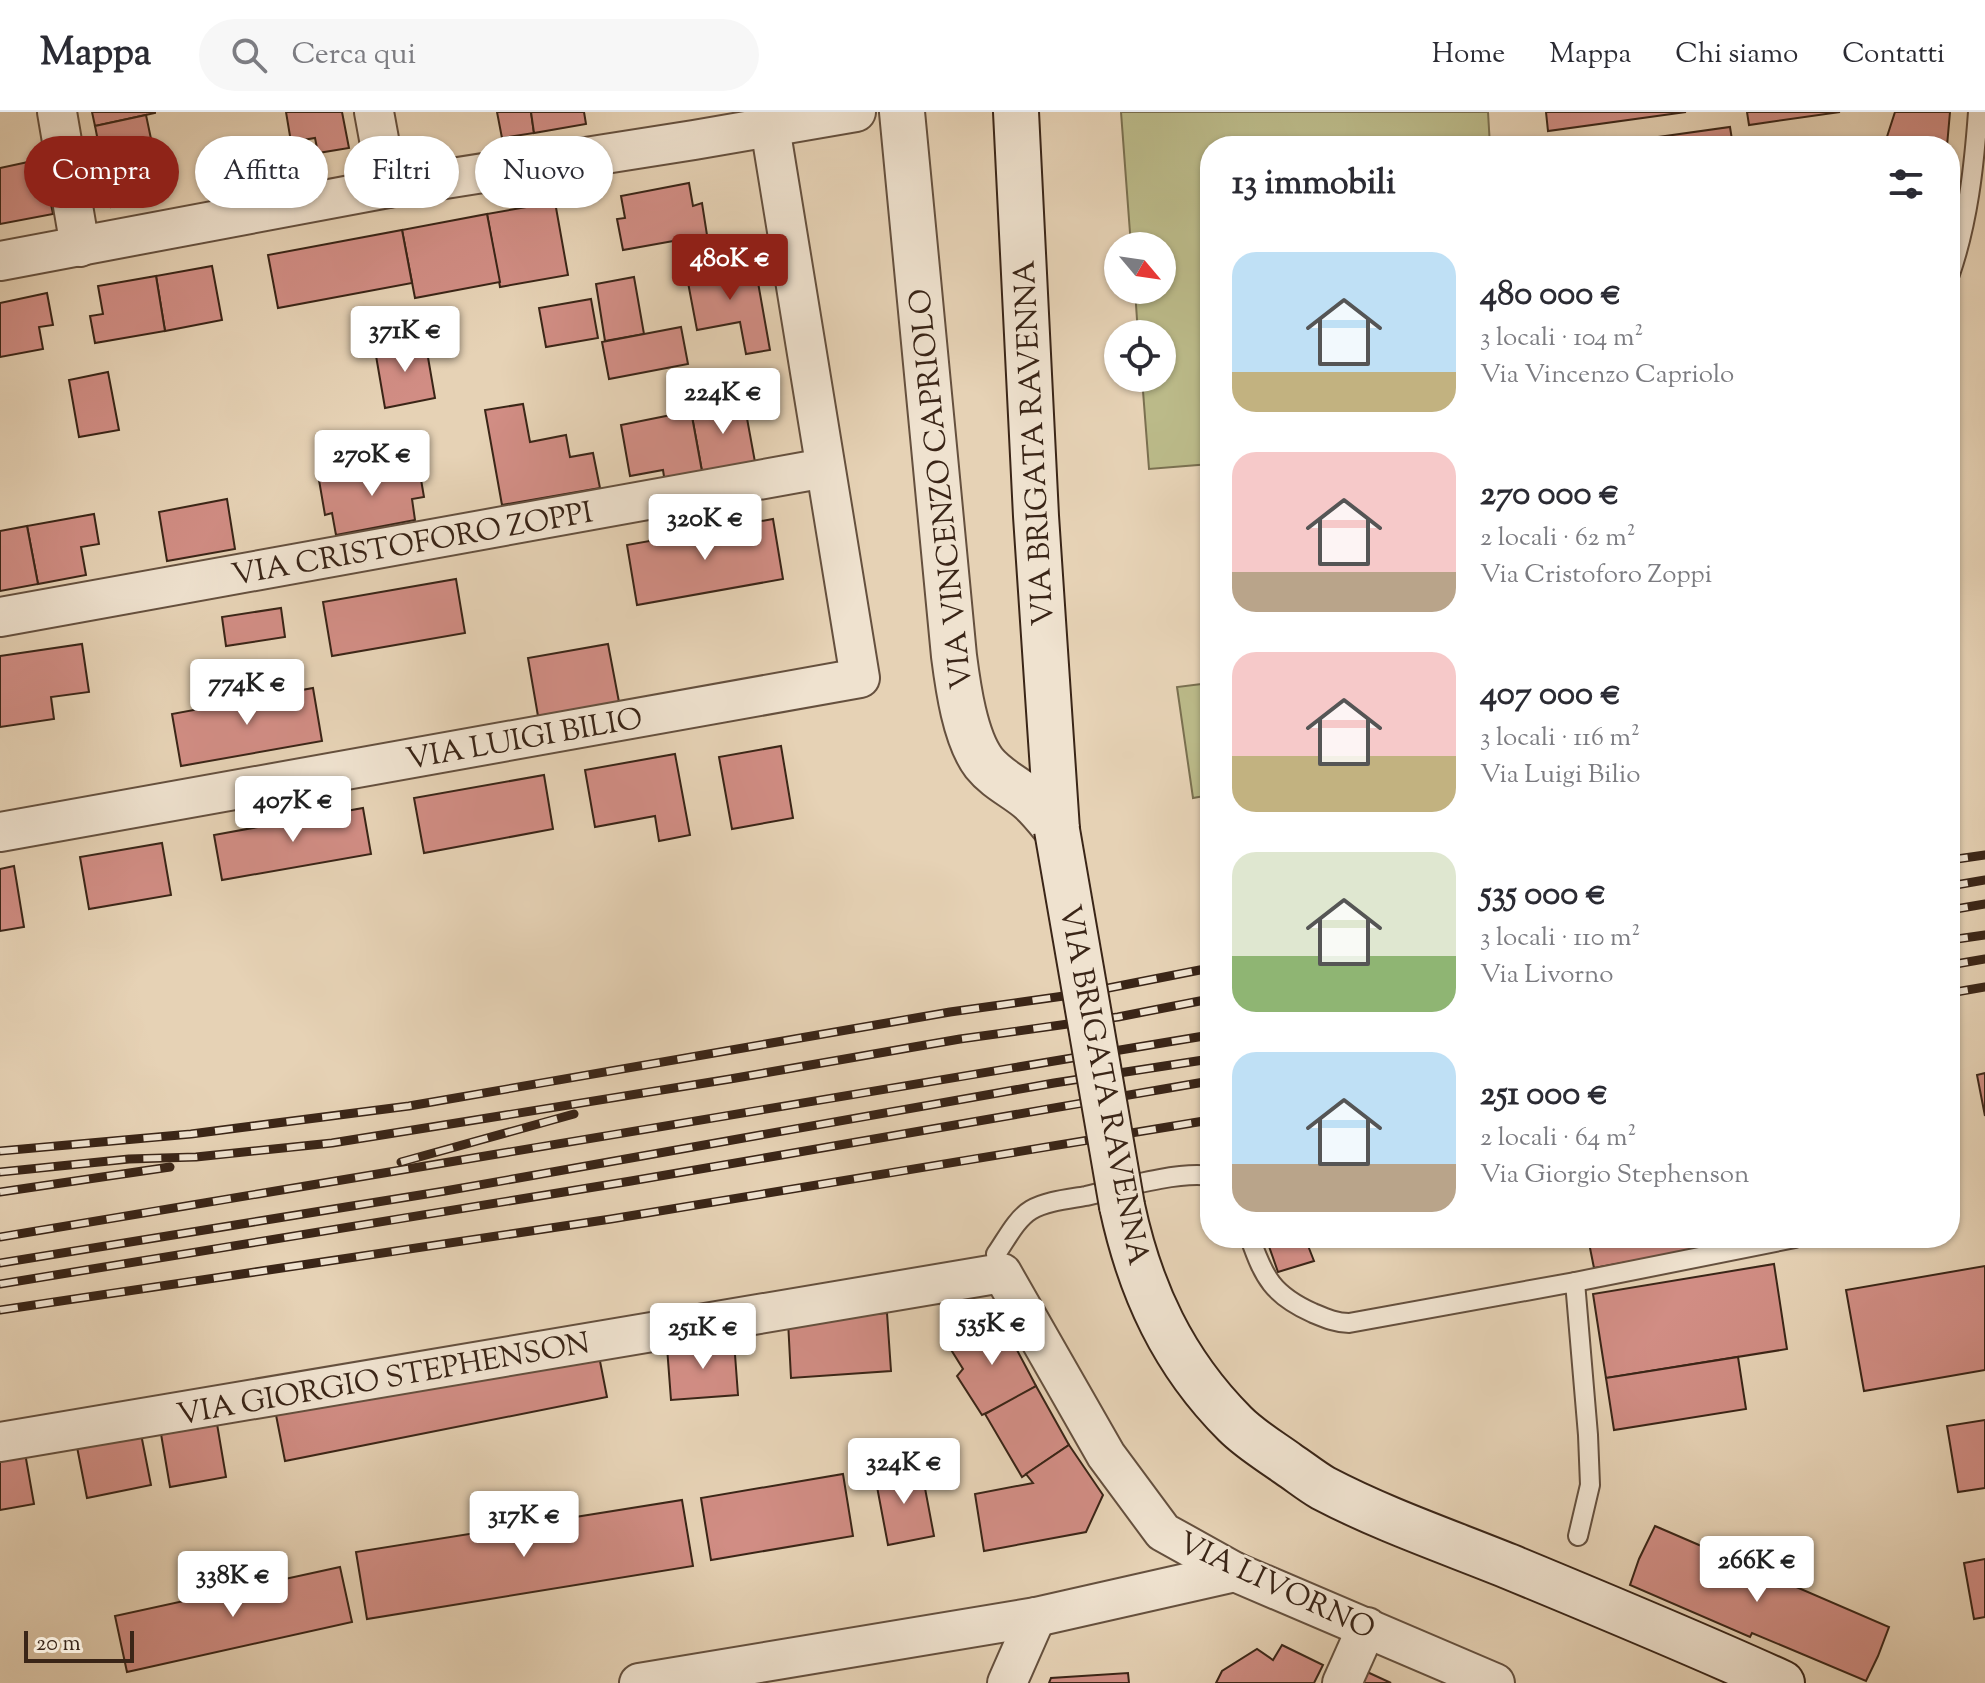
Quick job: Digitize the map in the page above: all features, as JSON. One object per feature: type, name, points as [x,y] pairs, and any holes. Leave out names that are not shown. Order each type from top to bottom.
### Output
[{"type":"main road","name":"VIA VINCENZO CAPRIOLO","points":[[902,112],[954,656],[962,706],[985,764],[1030,799],[1057,830]]},
{"type":"main road","name":"VIA BRIGATA RAVENNA","points":[[1016,112],[1038,548],[1057,830],[1122,1206],[1150,1301],[1172,1344],[1236,1425],[1321,1487],[1391,1520],[1597,1603],[1782,1683]]},
{"type":"street","points":[[57,112],[80,247]]},
{"type":"street","points":[[374,112],[378,136]]},
{"type":"street","points":[[459,173],[691,126],[770,127],[856,112]]},
{"type":"street","points":[[770,127],[825,468]]},
{"type":"street","points":[[0,261],[344,196]]},
{"type":"street","name":"VIA CRISTOFORO ZOPPI","points":[[0,617],[825,468]]},
{"type":"street","name":"VIA LUIGI BILIO","points":[[0,832],[860,678],[825,468]]},
{"type":"street","name":"VIA GIORGIO STEPHENSON","points":[[0,1442],[1002,1273]]},
{"type":"street","name":"VIA LIVORNO","points":[[1002,1273],[1106,1455],[1163,1532],[1235,1572],[1495,1683]]},
{"type":"street","points":[[639,1683],[1036,1617],[1235,1572]]},
{"type":"street","points":[[1007,1683],[1036,1617]]},
{"type":"street","points":[[1342,1683],[1367,1627]]},
{"type":"lane","points":[[1960,234],[1973,172],[1978,112]]},
{"type":"lane","points":[[1002,1273],[996,1254],[1032,1209],[1162,1179],[1200,1175]]},
{"type":"lane","points":[[1254,1248],[1265,1276],[1279,1293],[1298,1306],[1341,1323],[1745,1248]]},
{"type":"lane","points":[[1575,1282],[1590,1485],[1578,1536]]},
{"type":"shaded area","points":[[1121,112],[1488,112],[1489,136],[1200,136],[1200,465],[1149,469],[1143,392],[1176,392],[1176,320],[1137,320],[1136,304],[1176,304],[1176,232],[1130,232]]},
{"type":"shaded area","points":[[1200,684],[1200,797],[1193,798],[1177,687]]},
{"type":"building","points":[[92,112],[155,112],[155,113],[95,126]]},
{"type":"building","points":[[286,112],[342,112],[347,136],[344,136],[344,149],[328,151],[328,136],[290,136]]},
{"type":"building","points":[[497,112],[531,112],[534,133],[502,136]]},
{"type":"building","points":[[531,112],[584,112],[586,124],[534,133]]},
{"type":"building","points":[[1546,112],[1686,112],[1548,131]]},
{"type":"building","points":[[1747,112],[1840,112],[1749,125]]},
{"type":"building","points":[[1895,112],[1950,112],[1948,136],[1887,136]]},
{"type":"building","points":[[146,115],[150,136],[97,136],[95,126]]},
{"type":"building","points":[[1730,127],[1731,136],[1666,136]]},
{"type":"building","points":[[24,163],[24,208],[52,208],[53,214],[0,224],[0,168]]},
{"type":"building","points":[[689,183],[693,206],[702,203],[707,235],[623,250],[617,219],[625,218],[621,196]]},
{"type":"building","points":[[521,208],[556,208],[568,275],[500,287],[487,214]]},
{"type":"building","points":[[487,214],[500,282],[415,298],[402,230]]},
{"type":"building","points":[[402,230],[412,283],[278,308],[268,255]]},
{"type":"building","points":[[754,260],[770,350],[746,354],[740,322],[697,330],[686,272]]},
{"type":"building","points":[[212,266],[222,320],[165,331],[156,276]]},
{"type":"building","points":[[156,276],[165,331],[95,343],[90,316],[103,314],[98,286]]},
{"type":"building","points":[[634,277],[644,334],[605,341],[596,284]]},
{"type":"building","points":[[47,293],[53,325],[39,327],[43,349],[0,357],[0,303]]},
{"type":"building","points":[[591,299],[598,338],[546,347],[539,308]]},
{"type":"building","points":[[681,327],[688,364],[609,379],[602,342]]},
{"type":"building","points":[[425,340],[435,398],[385,408],[375,350]]},
{"type":"building","points":[[108,372],[119,430],[79,437],[69,380]]},
{"type":"building","points":[[744,402],[755,462],[702,471],[691,411]]},
{"type":"building","points":[[523,404],[530,442],[566,435],[570,457],[593,453],[600,488],[502,505],[485,410]]},
{"type":"building","points":[[691,411],[703,477],[665,483],[663,470],[630,476],[621,425]]},
{"type":"building","points":[[418,462],[424,497],[412,499],[415,520],[336,535],[332,513],[325,515],[319,480]]},
{"type":"building","points":[[227,499],[235,549],[167,561],[159,512]]},
{"type":"building","points":[[94,514],[99,544],[81,547],[86,575],[38,584],[27,526]]},
{"type":"building","points":[[773,519],[783,579],[637,605],[627,545]]},
{"type":"building","points":[[27,526],[38,584],[0,591],[0,531]]},
{"type":"building","points":[[456,579],[465,633],[332,656],[323,602]]},
{"type":"building","points":[[281,608],[285,637],[226,646],[222,617]]},
{"type":"building","points":[[82,644],[89,692],[51,697],[54,719],[0,727],[0,656]]},
{"type":"building","points":[[608,644],[619,702],[538,716],[528,658]]},
{"type":"building","points":[[313,688],[322,741],[181,766],[172,714]]},
{"type":"building","points":[[781,746],[793,818],[732,829],[719,757]]},
{"type":"building","points":[[675,754],[690,835],[659,841],[655,816],[595,827],[585,770]]},
{"type":"building","points":[[544,775],[553,829],[424,853],[414,798]]},
{"type":"building","points":[[363,808],[371,854],[222,880],[214,835]]},
{"type":"building","points":[[162,843],[171,895],[89,909],[80,857]]},
{"type":"building","points":[[14,866],[24,927],[0,931],[0,869]]},
{"type":"building","points":[[1985,1073],[1985,1116],[1977,1075]]},
{"type":"building","points":[[1270,1248],[1309,1248],[1314,1261],[1278,1272]]},
{"type":"building","points":[[1590,1248],[1706,1248],[1594,1268]]},
{"type":"building","points":[[1774,1264],[1787,1349],[1606,1378],[1593,1294]]},
{"type":"building","points":[[1985,1266],[1985,1370],[1864,1391],[1846,1290]]},
{"type":"building","points":[[887,1313],[891,1371],[791,1378],[788,1321]]},
{"type":"building","points":[[999,1316],[1036,1386],[982,1415],[957,1376],[963,1369],[950,1348]]},
{"type":"building","points":[[734,1341],[738,1395],[671,1400],[667,1347]]},
{"type":"building","points":[[598,1351],[607,1397],[285,1461],[276,1415]]},
{"type":"building","points":[[1738,1357],[1746,1409],[1614,1430],[1606,1378]]},
{"type":"building","points":[[1036,1386],[1069,1445],[1022,1477],[985,1414]]},
{"type":"building","points":[[216,1418],[226,1477],[170,1487],[160,1428]]},
{"type":"building","points":[[1985,1420],[1985,1488],[1958,1492],[1947,1426]]},
{"type":"building","points":[[141,1434],[151,1485],[87,1498],[77,1447]]},
{"type":"building","points":[[1069,1445],[1103,1495],[1086,1532],[984,1551],[975,1494],[1033,1483],[1026,1474]]},
{"type":"building","points":[[25,1453],[34,1504],[0,1510],[0,1457]]},
{"type":"building","points":[[921,1467],[934,1536],[888,1545],[875,1476]]},
{"type":"building","points":[[843,1474],[853,1536],[711,1560],[701,1498]]},
{"type":"building","points":[[682,1500],[693,1566],[367,1619],[356,1552]]},
{"type":"building","points":[[1655,1526],[1889,1627],[1866,1681],[1752,1633],[1750,1637],[1630,1585]]},
{"type":"building","points":[[1985,1559],[1985,1617],[1974,1619],[1964,1563]]},
{"type":"building","points":[[340,1567],[352,1622],[127,1672],[115,1616]]},
{"type":"building","points":[[1282,1645],[1323,1665],[1314,1683],[1216,1683],[1222,1671],[1257,1649],[1273,1660]]},
{"type":"building","points":[[1365,1671],[1391,1683],[1360,1683]]},
{"type":"building","points":[[1128,1673],[1129,1683],[1049,1683],[1051,1678]]},
{"type":"railway","points":[[1960,859],[1985,855]]},
{"type":"railway","points":[[1960,884],[1985,880]]},
{"type":"railway","points":[[1960,908],[1985,904]]},
{"type":"railway","points":[[1960,939],[1985,935]]},
{"type":"railway","points":[[1960,963],[1985,959]]},
{"type":"railway","points":[[0,1151],[191,1134],[409,1106],[950,1012],[1078,994],[1200,970]]},
{"type":"railway","points":[[1960,991],[1985,987]]},
{"type":"railway","points":[[0,1172],[332,1143],[960,1039],[1118,1017],[1200,1001]]},
{"type":"railway","points":[[0,1237],[1200,1037]]},
{"type":"railway","points":[[0,1263],[445,1191],[1054,1083],[1200,1061]]},
{"type":"railway","points":[[0,1284],[631,1181],[1200,1083]]},
{"type":"railway","points":[[401,1162],[574,1114]]},
{"type":"railway","points":[[0,1310],[611,1219],[1200,1122]]},
{"type":"railway","points":[[0,1192],[170,1167]]}]
